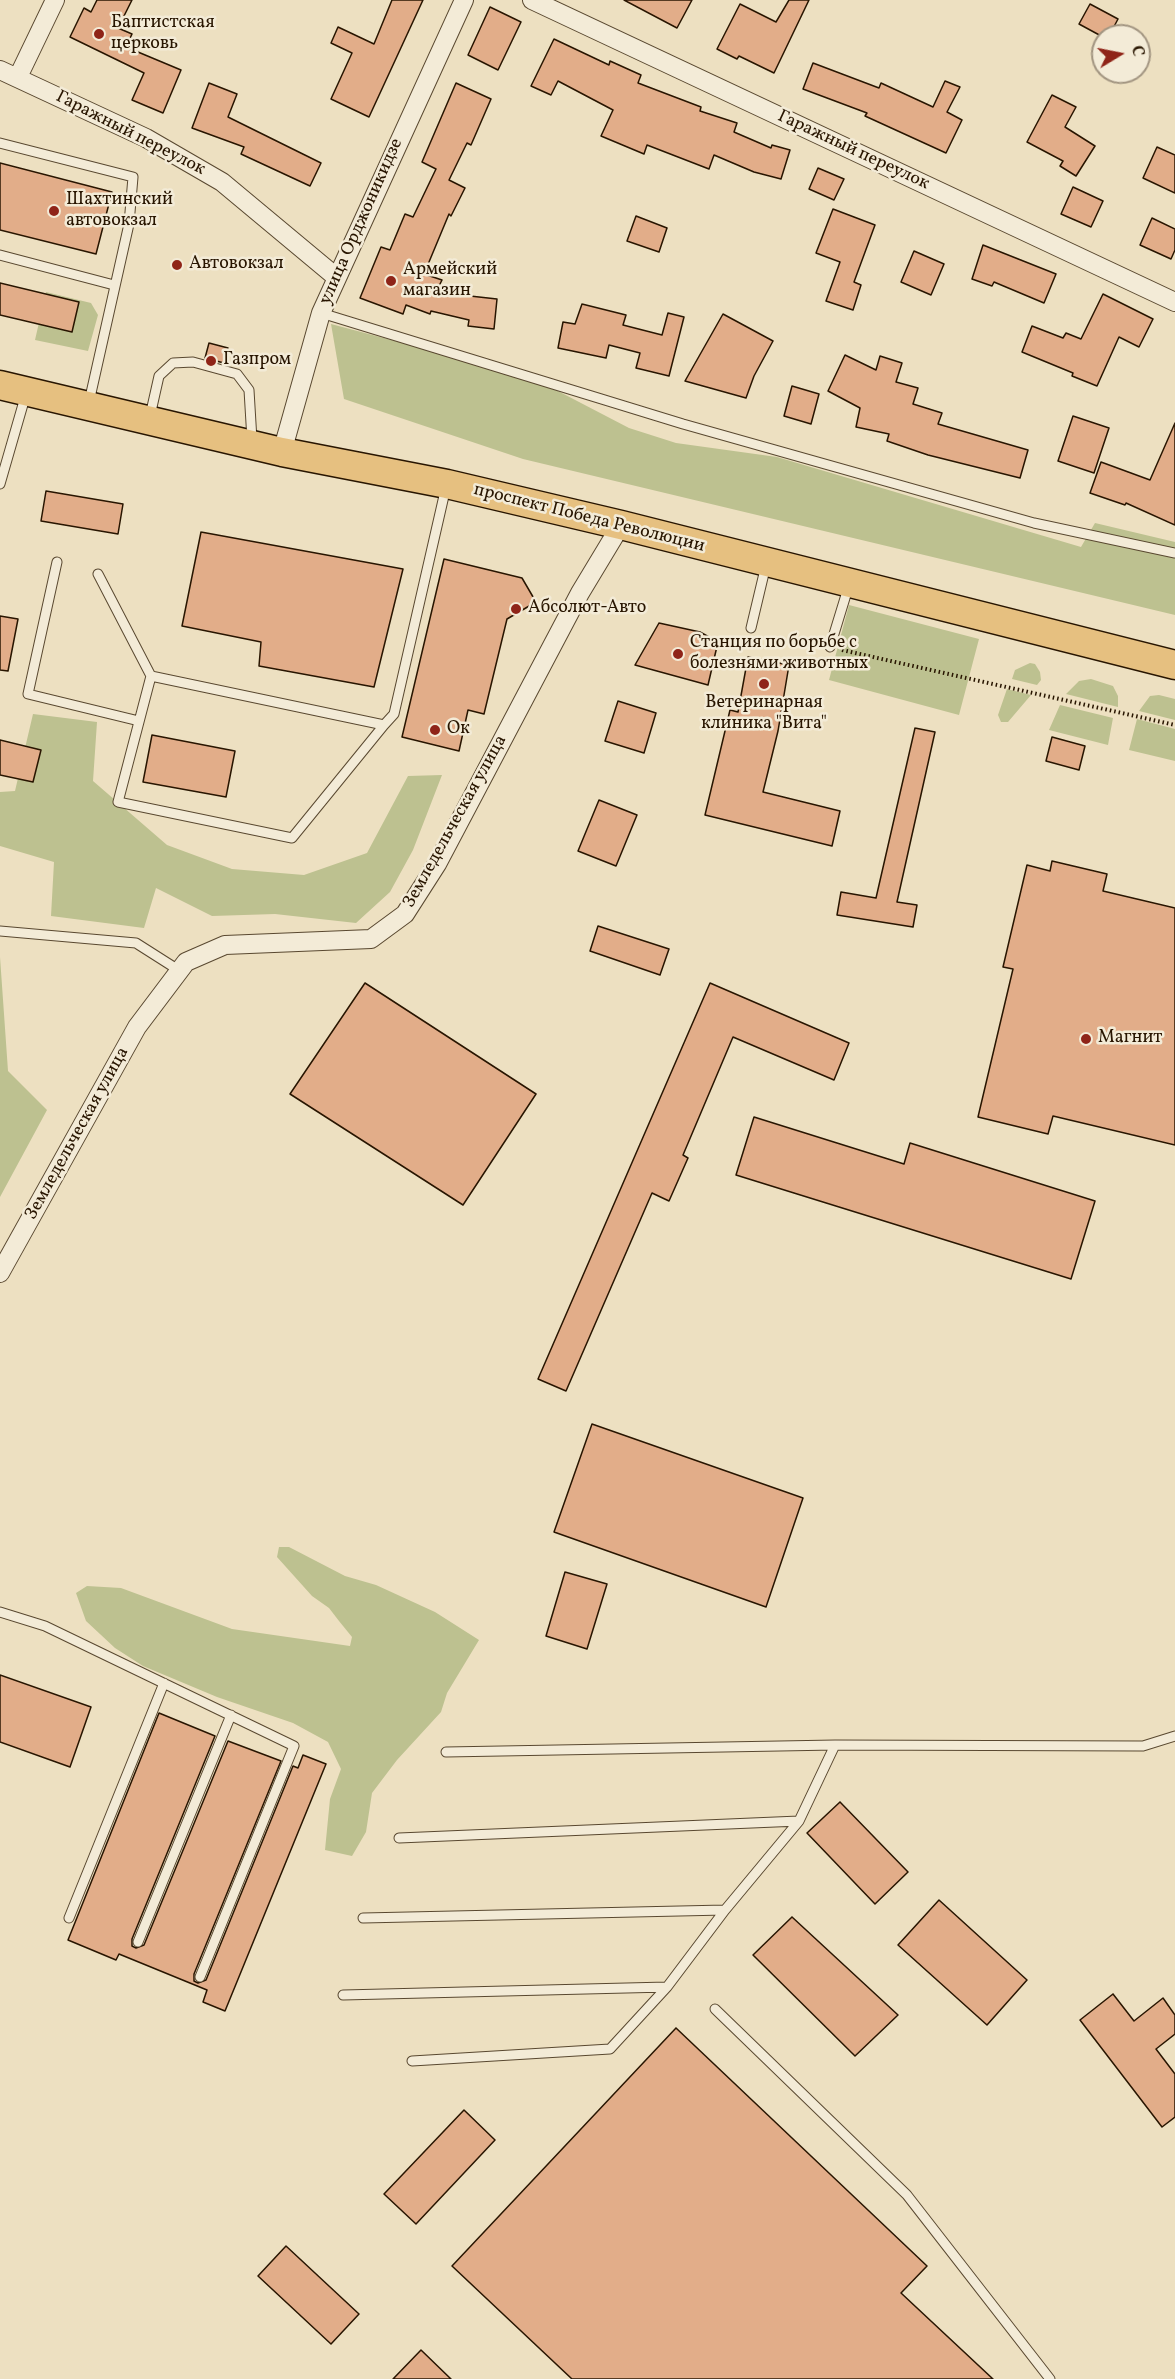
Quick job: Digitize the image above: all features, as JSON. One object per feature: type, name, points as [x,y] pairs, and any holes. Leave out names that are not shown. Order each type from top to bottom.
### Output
[{"type":"main road","name":"проспект Победа Революции","points":[[13,388],[252,442],[282,452],[447,484],[621,525],[1175,666]]},
{"type":"street","points":[[18,77],[55,0]]},
{"type":"street","name":"улица Орджоникидзе","points":[[282,452],[321,313],[464,0]]},
{"type":"street","name":"Гаражный переулок","points":[[532,0],[1175,302]]},
{"type":"street","name":"Гаражный переулок","points":[[0,70],[146,138],[222,182],[336,277]]},
{"type":"street","name":"Земледельческая улица","points":[[0,1273],[137,1027],[186,962],[225,945],[371,939],[405,914],[437,864],[580,593],[621,525]]},
{"type":"lane","points":[[0,143],[133,177],[129,224],[88,405]]},
{"type":"lane","points":[[0,255],[114,285]]},
{"type":"lane","points":[[321,313],[683,424],[1034,523],[1175,553]]},
{"type":"lane","points":[[149,420],[159,376],[173,363],[193,362],[237,374],[249,390],[252,442]]},
{"type":"lane","points":[[0,484],[13,388]]},
{"type":"lane","points":[[98,574],[151,676],[118,802],[292,838],[394,714],[447,484]]},
{"type":"lane","points":[[57,562],[28,694],[139,721]]},
{"type":"lane","points":[[751,628],[766,562]]},
{"type":"lane","points":[[830,647],[850,583]]},
{"type":"lane","points":[[151,676],[384,725]]},
{"type":"lane","points":[[0,931],[136,943],[180,971]]},
{"type":"lane","points":[[0,1612],[45,1626],[294,1746],[200,1977]]},
{"type":"lane","points":[[69,1918],[164,1683]]},
{"type":"lane","points":[[138,1942],[231,1715]]},
{"type":"lane","points":[[446,1752],[835,1745],[1143,1746],[1175,1736]]},
{"type":"lane","points":[[412,2061],[610,2049],[667,1987],[725,1910],[799,1821],[835,1745]]},
{"type":"lane","points":[[399,1838],[799,1821]]},
{"type":"lane","points":[[363,1918],[725,1910]]},
{"type":"lane","points":[[343,1995],[667,1987]]},
{"type":"lane","points":[[715,2009],[907,2195],[1050,2379]]},
{"type":"path","points":[[830,647],[1175,725]]},
{"type":"green space","points":[[46,292],[91,303],[98,315],[88,351],[35,340]]},
{"type":"green space","points":[[331,324],[531,377],[629,428],[676,443],[777,457],[1081,547],[1095,523],[1175,542],[1175,615],[523,459],[344,399]]},
{"type":"green space","points":[[849,605],[979,639],[959,715],[829,680]]},
{"type":"green space","points":[[1030,663],[1035,664],[1040,672],[1041,680],[1037,685],[1012,679],[1015,670]]},
{"type":"green space","points":[[1091,679],[1113,686],[1118,696],[1118,707],[1066,694],[1079,681]]},
{"type":"green space","points":[[1007,689],[1031,695],[1008,722],[1001,722],[998,715]]},
{"type":"green space","points":[[1159,695],[1175,699],[1175,720],[1139,711],[1150,696]]},
{"type":"green space","points":[[1060,705],[1113,718],[1108,745],[1049,730]]},
{"type":"green space","points":[[33,714],[97,722],[93,781],[167,845],[232,869],[304,875],[367,853],[408,776],[442,775],[413,850],[390,892],[356,923],[275,914],[212,916],[156,888],[144,928],[51,916],[54,862],[0,846],[0,792],[15,791]]},
{"type":"green space","points":[[1137,719],[1175,729],[1175,761],[1129,750]]},
{"type":"green space","points":[[0,957],[8,1071],[47,1110],[0,1197]]},
{"type":"green space","points":[[279,1547],[289,1547],[345,1576],[376,1585],[435,1612],[479,1640],[447,1693],[441,1712],[397,1760],[372,1793],[366,1832],[352,1856],[325,1850],[330,1799],[341,1769],[328,1742],[293,1723],[217,1697],[143,1666],[115,1648],[86,1621],[76,1593],[87,1586],[121,1588],[232,1629],[350,1646],[352,1637],[329,1608],[312,1596],[277,1557]]},
{"type":"building","points":[[97,0],[132,0],[118,28],[132,34],[126,47],[181,70],[163,113],[132,100],[144,73],[70,37],[84,8],[91,12]]},
{"type":"building","points":[[392,0],[423,0],[369,117],[331,99],[352,53],[331,43],[338,27],[374,44]]},
{"type":"building","points":[[624,0],[692,0],[677,28]]},
{"type":"building","points":[[789,0],[809,0],[774,73],[739,56],[737,59],[717,49],[740,4],[776,22]]},
{"type":"building","points":[[1090,4],[1118,19],[1115,24],[1091,24],[1091,30],[1079,24]]},
{"type":"building","points":[[490,7],[521,22],[498,70],[468,55]]},
{"type":"building","points":[[554,39],[609,65],[610,61],[641,75],[638,83],[701,107],[700,111],[737,123],[734,132],[771,148],[772,145],[790,150],[781,179],[754,172],[714,155],[709,169],[647,145],[644,154],[601,136],[613,110],[558,81],[551,95],[531,86]]},
{"type":"building","points":[[813,63],[879,88],[881,83],[933,107],[945,81],[960,87],[947,112],[962,120],[946,153],[865,116],[867,113],[803,89]]},
{"type":"building","points":[[209,83],[237,94],[228,117],[321,163],[310,186],[241,154],[244,147],[192,128]]},
{"type":"building","points":[[456,83],[491,99],[471,145],[467,143],[449,180],[465,188],[451,216],[449,214],[424,274],[442,280],[439,286],[471,294],[470,296],[497,299],[494,329],[468,326],[469,320],[431,311],[430,314],[406,305],[403,314],[360,298],[381,247],[390,250],[405,214],[413,217],[436,169],[422,162]]},
{"type":"building","points":[[1052,95],[1076,107],[1065,127],[1095,146],[1076,176],[1060,166],[1063,161],[1027,142]]},
{"type":"building","points":[[1157,147],[1175,155],[1175,193],[1143,178]]},
{"type":"building","name":"Шахтинский автовокзал","points":[[0,163],[112,192],[96,254],[0,230]]},
{"type":"building","points":[[818,168],[844,179],[834,200],[809,189]]},
{"type":"building","points":[[1073,187],[1103,201],[1091,227],[1061,214]]},
{"type":"building","points":[[833,209],[875,225],[854,282],[861,285],[853,310],[826,301],[840,262],[816,253]]},
{"type":"building","points":[[636,216],[667,228],[659,252],[627,241]]},
{"type":"building","points":[[1152,218],[1175,229],[1175,250],[1171,259],[1140,245]]},
{"type":"building","points":[[983,245],[1056,274],[1044,303],[994,282],[992,286],[972,279]]},
{"type":"building","points":[[914,251],[944,264],[931,295],[901,282]]},
{"type":"building","points":[[0,283],[79,302],[72,332],[0,315]]},
{"type":"building","points":[[1103,294],[1153,319],[1139,347],[1119,337],[1097,386],[1072,376],[1073,373],[1022,352],[1032,326],[1063,338],[1066,333],[1081,339]]},
{"type":"building","points":[[582,304],[626,315],[623,325],[662,335],[668,313],[684,317],[669,376],[636,368],[640,353],[609,345],[606,358],[558,348],[563,322],[575,324]]},
{"type":"building","points":[[723,314],[773,341],[754,376],[746,398],[685,381]]},
{"type":"building","points":[[209,343],[228,348],[224,363],[205,358]]},
{"type":"building","points":[[845,355],[876,370],[880,356],[902,363],[896,382],[918,388],[913,404],[942,413],[938,424],[1028,450],[1020,478],[928,455],[887,441],[889,434],[856,427],[860,408],[828,391]]},
{"type":"building","points":[[792,386],[819,394],[811,424],[784,416]]},
{"type":"building","points":[[1073,416],[1109,428],[1094,473],[1058,461]]},
{"type":"building","points":[[1175,423],[1175,525],[1126,503],[1125,505],[1090,493],[1101,462],[1150,480]]},
{"type":"building","points":[[46,491],[123,504],[118,534],[41,521]]},
{"type":"building","points":[[201,532],[403,569],[374,687],[259,666],[261,642],[182,626]]},
{"type":"building","name":"Абсолют-Авто","points":[[444,559],[522,578],[536,602],[507,619],[484,714],[468,710],[459,751],[402,737]]},
{"type":"building","points":[[0,616],[18,619],[8,671],[0,670]]},
{"type":"building","name":"Станция по борьбе с болезнями животных","points":[[659,623],[700,632],[718,642],[708,685],[635,665]]},
{"type":"building","points":[[748,657],[789,665],[778,731],[763,792],[840,811],[832,846],[705,815],[730,710],[738,712]]},
{"type":"building","points":[[618,701],[656,713],[644,753],[605,741]]},
{"type":"building","points":[[915,728],[935,732],[897,902],[917,905],[913,927],[837,915],[841,892],[876,898]]},
{"type":"building","points":[[152,735],[235,751],[226,797],[143,782]]},
{"type":"building","points":[[1052,737],[1085,746],[1079,770],[1046,761]]},
{"type":"building","points":[[0,740],[41,750],[33,782],[0,775]]},
{"type":"building","points":[[599,800],[637,815],[616,866],[578,851]]},
{"type":"building","name":"Магнит","points":[[1052,861],[1107,874],[1103,891],[1175,908],[1175,1145],[1053,1116],[1048,1134],[978,1117],[1013,969],[1003,967],[1027,865],[1050,871]]},
{"type":"building","points":[[598,926],[669,949],[660,975],[590,951]]},
{"type":"building","points":[[365,983],[536,1094],[463,1205],[290,1094]]},
{"type":"building","points":[[710,983],[849,1043],[834,1080],[733,1037],[683,1155],[688,1158],[669,1201],[652,1193],[566,1391],[538,1379]]},
{"type":"building","points":[[754,1117],[904,1164],[910,1143],[1095,1201],[1071,1279],[736,1175]]},
{"type":"building","points":[[592,1424],[803,1498],[766,1607],[554,1532]]},
{"type":"building","points":[[565,1572],[607,1584],[587,1649],[546,1636]]},
{"type":"building","points":[[0,1675],[91,1707],[70,1767],[0,1742]]},
{"type":"building","points":[[159,1713],[215,1736],[132,1939],[132,1946],[136,1948],[144,1945],[228,1741],[281,1761],[194,1974],[194,1981],[198,1983],[206,1980],[293,1766],[298,1768],[303,1755],[326,1764],[225,2011],[203,2002],[207,1990],[119,1954],[116,1960],[68,1940]]},
{"type":"building","points":[[840,1802],[908,1872],[875,1904],[807,1833]]},
{"type":"building","points":[[939,1900],[1027,1980],[987,2025],[898,1945]]},
{"type":"building","points":[[792,1917],[898,2015],[855,2056],[753,1955]]},
{"type":"building","points":[[1113,1994],[1134,2021],[1163,1998],[1175,2015],[1175,2034],[1156,2049],[1175,2074],[1175,2117],[1162,2127],[1080,2020]]},
{"type":"building","points":[[676,2028],[927,2266],[901,2293],[993,2379],[572,2379],[452,2266]]},
{"type":"building","points":[[464,2110],[495,2140],[416,2224],[384,2194]]},
{"type":"building","points":[[286,2246],[359,2314],[331,2344],[258,2276]]},
{"type":"building","points":[[421,2350],[451,2379],[393,2379]]},
{"type":"place","name":"Баптистская церковь","points":[[99,34]]},
{"type":"place","name":"Шахтинский автовокзал","points":[[54,211]]},
{"type":"place","name":"Автовокзал","points":[[177,265]]},
{"type":"place","name":"Армейский магазин","points":[[391,281]]},
{"type":"place","name":"Газпром","points":[[211,361]]},
{"type":"place","name":"Абсолют-Авто","points":[[516,609]]},
{"type":"place","name":"Станция по борьбе с болезнями животных","points":[[678,654]]},
{"type":"place","name":"Ветеринарная клиника \"Вита\"","points":[[764,684]]},
{"type":"place","name":"Ок","points":[[435,730]]},
{"type":"place","name":"Магнит","points":[[1086,1039]]}]
